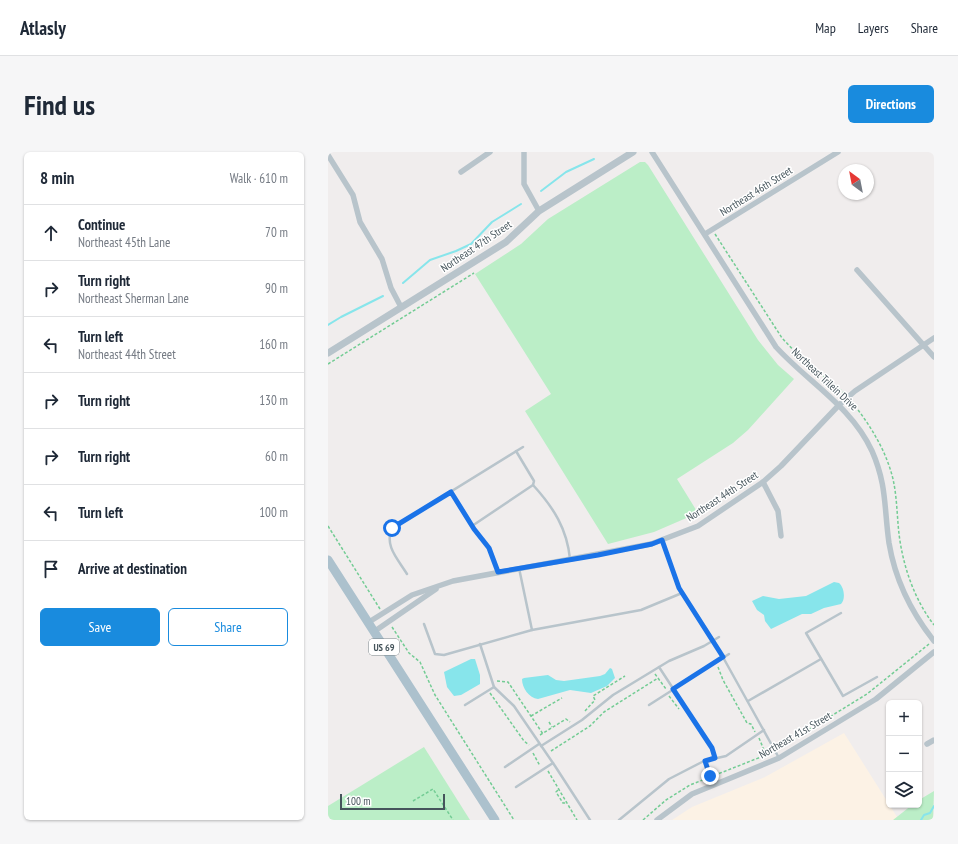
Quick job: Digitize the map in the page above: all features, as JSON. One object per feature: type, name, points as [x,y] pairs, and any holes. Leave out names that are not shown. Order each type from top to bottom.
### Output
[{"type":"main road","name":"US 69","points":[[328,560],[495,820]]},
{"type":"street","points":[[461,172],[490,152]]},
{"type":"street","points":[[524,152],[524,184],[539,211]]},
{"type":"street","name":"Northeast 47th Street","points":[[328,353],[506,242],[539,211],[633,152]]},
{"type":"street","name":"Northeast Trilein Drive","points":[[652,152],[776,347],[790,362],[839,405],[862,432],[878,467],[885,490],[889,542],[897,575],[911,607],[933,640]]},
{"type":"street","name":"Northeast 46th Street","points":[[705,234],[838,152]]},
{"type":"street","points":[[328,155],[353,195],[360,222],[382,259],[391,288],[401,307]]},
{"type":"street","points":[[857,270],[934,357]]},
{"type":"street","name":"Northeast 44th Street","points":[[369,622],[412,595],[465,577],[570,560],[652,544],[698,526],[763,482],[781,466],[848,397],[934,338]]},
{"type":"street","points":[[763,482],[778,511],[781,536]]},
{"type":"street","name":"Northeast 44th Street","points":[[375,631],[440,586]]},
{"type":"street","name":"Northeast 41st Street","points":[[657,820],[692,794],[751,771],[779,758],[876,699],[934,652]]},
{"type":"street","points":[[928,744],[934,740]]},
{"type":"lane","points":[[407,574],[389,545],[389,536],[392,528],[523,447]]},
{"type":"lane","points":[[516,451],[534,481],[533,485],[541,494],[562,526],[568,540],[570,560]]},
{"type":"lane","points":[[472,526],[533,485]]},
{"type":"lane","points":[[451,492],[472,526],[492,554],[498,572]]},
{"type":"lane","points":[[662,540],[679,588],[723,657],[779,758]]},
{"type":"lane","points":[[519,568],[532,630]]},
{"type":"lane","points":[[424,624],[432,649],[439,655],[532,630],[640,610],[682,593]]},
{"type":"lane","points":[[841,613],[806,633],[843,696],[877,677]]},
{"type":"lane","points":[[505,767],[582,720],[613,695],[659,667],[669,661],[714,642],[719,638]]},
{"type":"lane","points":[[480,644],[494,686],[507,698],[553,763],[590,820]]},
{"type":"lane","points":[[648,705],[729,654]]},
{"type":"lane","points":[[748,700],[821,659]]},
{"type":"lane","points":[[659,667],[712,748],[715,758]]},
{"type":"lane","points":[[465,705],[494,686]]},
{"type":"lane","points":[[619,820],[669,779],[705,761],[726,756],[764,730]]},
{"type":"lane","points":[[516,787],[553,763]]},
{"type":"path","points":[[713,230],[782,338],[800,357],[848,397],[868,424],[886,459],[895,490],[901,546],[906,567],[919,600],[934,625]]},
{"type":"path","points":[[328,364],[474,273]]},
{"type":"path","points":[[328,526],[383,613]]},
{"type":"path","points":[[389,622],[409,653],[420,662],[435,695],[514,820]]},
{"type":"path","points":[[643,820],[676,793],[710,776],[766,755],[867,694],[933,640]]},
{"type":"path","points":[[716,661],[723,680],[748,723],[751,724],[766,755]]},
{"type":"path","points":[[583,712],[596,700],[593,696],[625,676]]},
{"type":"path","points":[[545,753],[590,726],[604,712],[658,678]]},
{"type":"path","points":[[492,681],[503,680],[508,682],[543,734]]},
{"type":"path","points":[[488,690],[499,707],[502,707],[542,769]]},
{"type":"path","points":[[531,716],[562,698]]},
{"type":"path","points":[[535,739],[566,719],[568,722],[572,721]]},
{"type":"path","points":[[549,722],[552,728]]},
{"type":"path","points":[[705,761],[710,776]]},
{"type":"path","points":[[546,767],[558,790],[577,820]]},
{"type":"path","points":[[413,801],[433,789],[453,820]]},
{"type":"shaded area","points":[[844,733],[886,799],[886,808],[891,808],[899,820],[672,820],[692,807],[765,777]]},
{"type":"green space","points":[[640,162],[645,162],[648,165],[758,340],[778,365],[794,379],[748,430],[733,443],[677,479],[698,513],[654,532],[608,544],[525,411],[551,394],[475,274],[521,244],[548,219]]},
{"type":"green space","points":[[424,747],[470,820],[328,820],[328,806]]},
{"type":"green space","points":[[934,791],[933,820],[893,820],[908,808],[922,808],[922,798]]},
{"type":"water","points":[[834,582],[839,583],[843,590],[844,599],[841,604],[824,608],[811,614],[802,614],[771,629],[765,621],[764,615],[757,610],[752,601],[763,596],[779,599],[806,596]]},
{"type":"water","points":[[471,659],[475,659],[480,675],[480,684],[461,695],[454,696],[447,687],[444,672]]},
{"type":"water","points":[[610,668],[612,669],[615,678],[607,686],[591,693],[570,690],[538,699],[529,695],[522,682],[522,679],[524,678],[548,675],[556,680],[564,681],[600,676],[605,674]]},
{"type":"waterway","points":[[541,191],[566,172],[594,159]]},
{"type":"waterway","points":[[403,283],[430,260],[471,244],[492,222],[521,204]]},
{"type":"waterway","points":[[328,325],[383,296]]},
{"type":"waterway","points":[[921,820],[924,815],[930,813],[934,806]]},
{"type":"route","points":[[392,528],[451,492],[474,529],[489,548],[498,572],[598,555],[652,544],[662,540],[679,588],[723,657],[673,689],[712,748],[715,758],[705,761],[710,776]]}]
